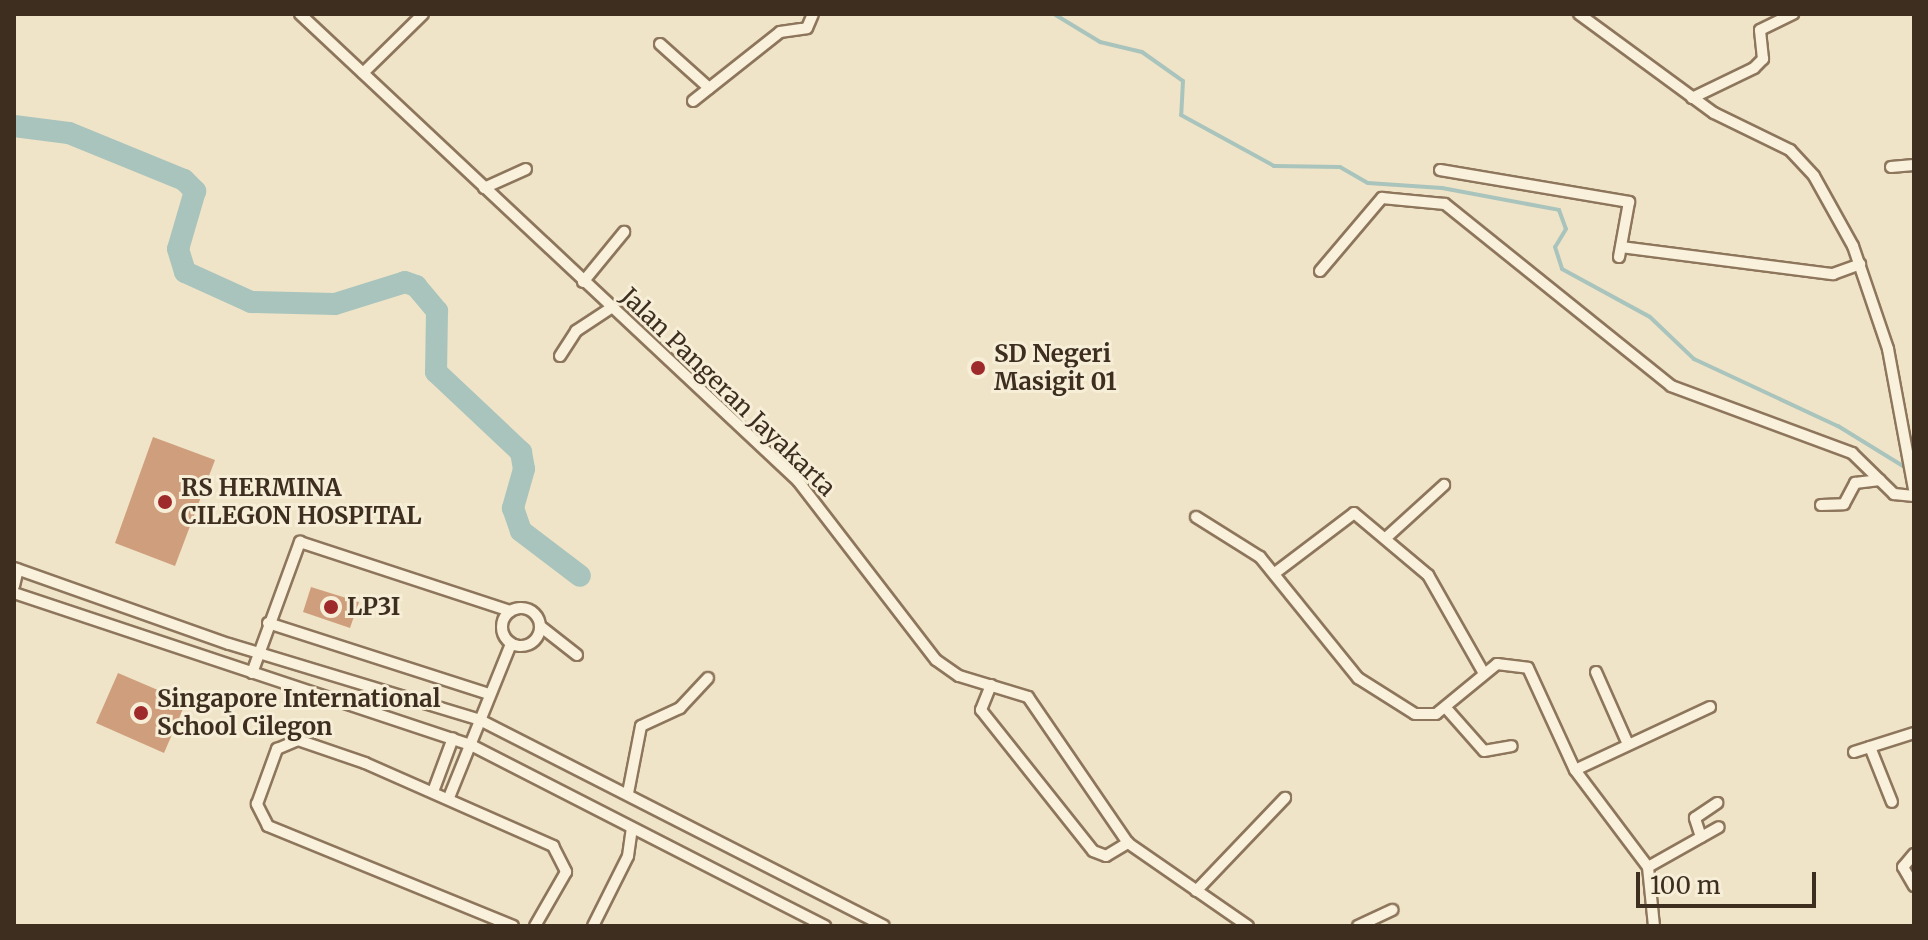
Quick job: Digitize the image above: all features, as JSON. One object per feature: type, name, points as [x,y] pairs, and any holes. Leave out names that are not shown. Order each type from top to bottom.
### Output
[{"type":"street","points":[[363,73],[423,14]]},
{"type":"street","points":[[693,101],[784,29],[807,28],[813,14]]},
{"type":"street","points":[[1579,14],[1692,98],[1790,150],[1825,193],[1860,264],[1888,349],[1914,489]]},
{"type":"street","points":[[1692,98],[1754,68],[1763,59],[1758,33],[1793,14]]},
{"type":"street","name":"Jalan Pangeran Jayakarta","points":[[309,16],[363,73],[798,481],[936,660],[1036,705],[1128,843],[1248,926]]},
{"type":"street","points":[[660,44],[709,88]]},
{"type":"street","points":[[1891,167],[1914,165]]},
{"type":"street","points":[[484,188],[526,169]]},
{"type":"street","points":[[1440,170],[1629,202],[1620,252],[1833,274],[1860,264]]},
{"type":"street","points":[[1320,271],[1382,198],[1445,204],[1671,386],[1852,453],[1894,494],[1914,496]]},
{"type":"street","points":[[583,282],[624,232]]},
{"type":"street","points":[[560,356],[576,331],[611,308]]},
{"type":"street","points":[[1821,505],[1844,504],[1855,483],[1880,480]]},
{"type":"street","points":[[1388,536],[1444,485]]},
{"type":"street","points":[[1275,573],[1347,514],[1388,536],[1403,560],[1432,581],[1483,672]]},
{"type":"street","points":[[1196,517],[1275,573],[1358,678],[1415,714],[1446,708],[1483,672],[1504,662],[1528,668],[1575,770],[1648,867],[1654,926]]},
{"type":"street","points":[[252,673],[295,550],[307,541],[510,611],[523,608],[540,626],[577,655]]},
{"type":"street","points":[[14,586],[16,568],[258,652],[480,720],[884,926]]},
{"type":"street","points":[[14,593],[471,745],[825,926]]},
{"type":"street","points":[[450,795],[511,644],[502,621],[510,611]]},
{"type":"street","points":[[268,623],[489,694]]},
{"type":"street","points":[[511,644],[536,639],[540,626]]},
{"type":"street","points":[[270,678],[277,658]]},
{"type":"street","points":[[1596,672],[1627,742]]},
{"type":"street","points":[[628,793],[641,726],[680,708],[708,678]]},
{"type":"street","points":[[991,685],[981,710],[1093,851],[1106,856],[1128,843]]},
{"type":"street","points":[[1575,770],[1627,742],[1710,707]]},
{"type":"street","points":[[1446,708],[1484,751],[1512,746]]},
{"type":"street","points":[[1854,752],[1913,735]]},
{"type":"street","points":[[434,789],[453,738]]},
{"type":"street","points":[[513,926],[268,826],[257,804],[277,749],[298,740],[434,789],[562,853],[566,872],[535,926]]},
{"type":"street","points":[[1870,747],[1892,802]]},
{"type":"street","points":[[1196,891],[1285,798]]},
{"type":"street","points":[[1701,837],[1695,818],[1717,803]]},
{"type":"street","points":[[1648,867],[1719,827]]},
{"type":"street","points":[[593,926],[628,856],[632,829]]},
{"type":"street","points":[[1914,854],[1903,867],[1914,886]]},
{"type":"street","points":[[1358,926],[1392,910]]},
{"type":"building","name":"RS HERMINA CILEGON HOSPITAL","points":[[153,437],[215,460],[175,566],[115,543]]},
{"type":"building","name":"LP3I","points":[[311,587],[359,602],[350,628],[303,612]]},
{"type":"building","name":"Singapore International School Cilegon","points":[[118,673],[186,702],[164,753],[96,723]]},
{"type":"waterway","points":[[1054,14],[1100,42],[1142,52],[1183,81],[1181,115],[1274,166],[1340,167],[1368,183],[1442,188],[1559,210],[1566,229],[1555,247],[1562,269],[1650,317],[1694,359],[1838,426],[1908,469]]},
{"type":"waterway","points":[[14,126],[69,133],[184,180],[195,191],[178,249],[185,272],[251,302],[335,304],[405,282],[416,286],[437,311],[436,372],[521,452],[524,469],[513,508],[521,531],[580,576]]},
{"type":"place","name":"SD Negeri Masigit 01","points":[[978,368]]},
{"type":"place","name":"RS HERMINA CILEGON HOSPITAL","points":[[165,502]]},
{"type":"place","name":"LP3I","points":[[331,607]]},
{"type":"place","name":"Singapore International School Cilegon","points":[[141,713]]}]
